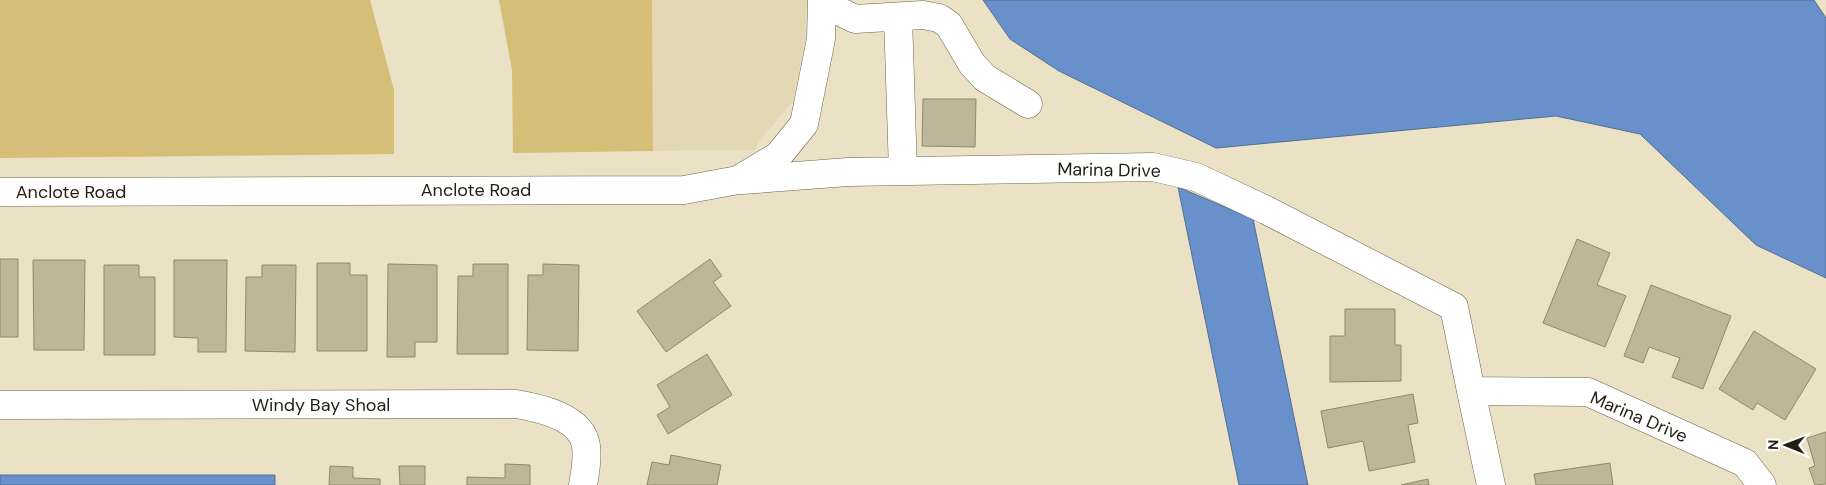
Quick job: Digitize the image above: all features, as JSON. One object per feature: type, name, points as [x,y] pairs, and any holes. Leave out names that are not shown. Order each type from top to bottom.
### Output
[{"type":"street","points":[[822,1],[855,19]]},
{"type":"street","name":"Anclote Road","points":[[0,192],[684,190],[738,180],[778,156],[804,124],[821,39],[822,1]]},
{"type":"street","points":[[821,39],[855,19],[923,15],[939,18],[949,25],[972,64],[985,78],[1028,104]]},
{"type":"street","points":[[898,17],[903,171]]},
{"type":"street","name":"Marina Drive","points":[[738,180],[848,172],[1154,168],[1196,177],[1266,210],[1454,307],[1491,485]]},
{"type":"street","name":"Marina Drive","points":[[1471,391],[1588,392],[1745,463],[1762,485]]},
{"type":"street","name":"Windy Bay Shoal","points":[[0,405],[516,404],[542,408],[562,417],[578,430],[586,444],[582,485]]},
{"type":"shaded area","points":[[0,0],[370,0],[394,90],[394,154],[0,158]]},
{"type":"shaded area","points":[[499,0],[652,0],[653,151],[513,153],[512,70]]},
{"type":"shaded area","points":[[652,0],[807,0],[806,37],[793,101],[757,144],[755,150],[653,151]]},
{"type":"water","points":[[983,0],[1814,0],[1826,18],[1826,278],[1756,245],[1640,134],[1556,116],[1216,148],[1059,71],[1010,39]]},
{"type":"water","points":[[1178,187],[1253,219],[1308,485],[1239,485]]},
{"type":"water","points":[[0,475],[275,475],[275,485],[0,485]]},
{"type":"building","points":[[923,99],[976,99],[975,147],[922,146]]},
{"type":"building","points":[[1577,239],[1610,253],[1597,285],[1626,296],[1605,347],[1543,323]]},
{"type":"building","points":[[0,259],[18,259],[18,337],[0,337]]},
{"type":"building","points":[[710,259],[722,276],[713,282],[731,306],[666,352],[637,311]]},
{"type":"building","points":[[33,260],[85,260],[84,350],[34,350]]},
{"type":"building","points":[[174,260],[227,260],[226,352],[198,352],[198,338],[174,337]]},
{"type":"building","points":[[317,263],[350,263],[350,275],[367,275],[367,351],[317,351]]},
{"type":"building","points":[[388,264],[437,265],[437,342],[415,342],[415,357],[387,357]]},
{"type":"building","points":[[473,264],[508,264],[508,354],[457,354],[458,276],[473,276]]},
{"type":"building","points":[[543,264],[579,265],[578,351],[527,350],[528,275],[543,275]]},
{"type":"building","points":[[104,265],[139,265],[139,277],[155,277],[155,355],[104,355]]},
{"type":"building","points":[[262,265],[296,265],[295,352],[245,351],[246,277],[262,277]]},
{"type":"building","points":[[1651,285],[1731,316],[1703,389],[1672,377],[1680,358],[1649,347],[1643,363],[1624,356]]},
{"type":"building","points":[[1345,309],[1395,309],[1395,345],[1401,345],[1401,381],[1330,382],[1330,336],[1345,336]]},
{"type":"building","points":[[1754,331],[1816,369],[1785,420],[1757,403],[1753,410],[1719,389]]},
{"type":"building","points":[[707,354],[732,395],[668,434],[657,415],[670,407],[657,385]]},
{"type":"building","points":[[1413,394],[1418,423],[1408,425],[1415,462],[1369,471],[1363,441],[1328,448],[1321,411]]},
{"type":"building","points":[[1826,432],[1826,484],[1815,485],[1809,468],[1815,466],[1807,438]]},
{"type":"building","points":[[671,455],[721,465],[717,485],[647,485],[652,462],[669,465]]},
{"type":"building","points":[[1610,463],[1613,485],[1536,485],[1534,474]]},
{"type":"building","points":[[505,464],[530,465],[530,485],[467,485],[467,477],[505,478]]},
{"type":"building","points":[[330,466],[353,467],[353,478],[380,479],[380,485],[329,485]]},
{"type":"building","points":[[399,466],[425,466],[425,485],[400,485]]},
{"type":"building","points":[[1428,479],[1429,485],[1401,485]]}]
